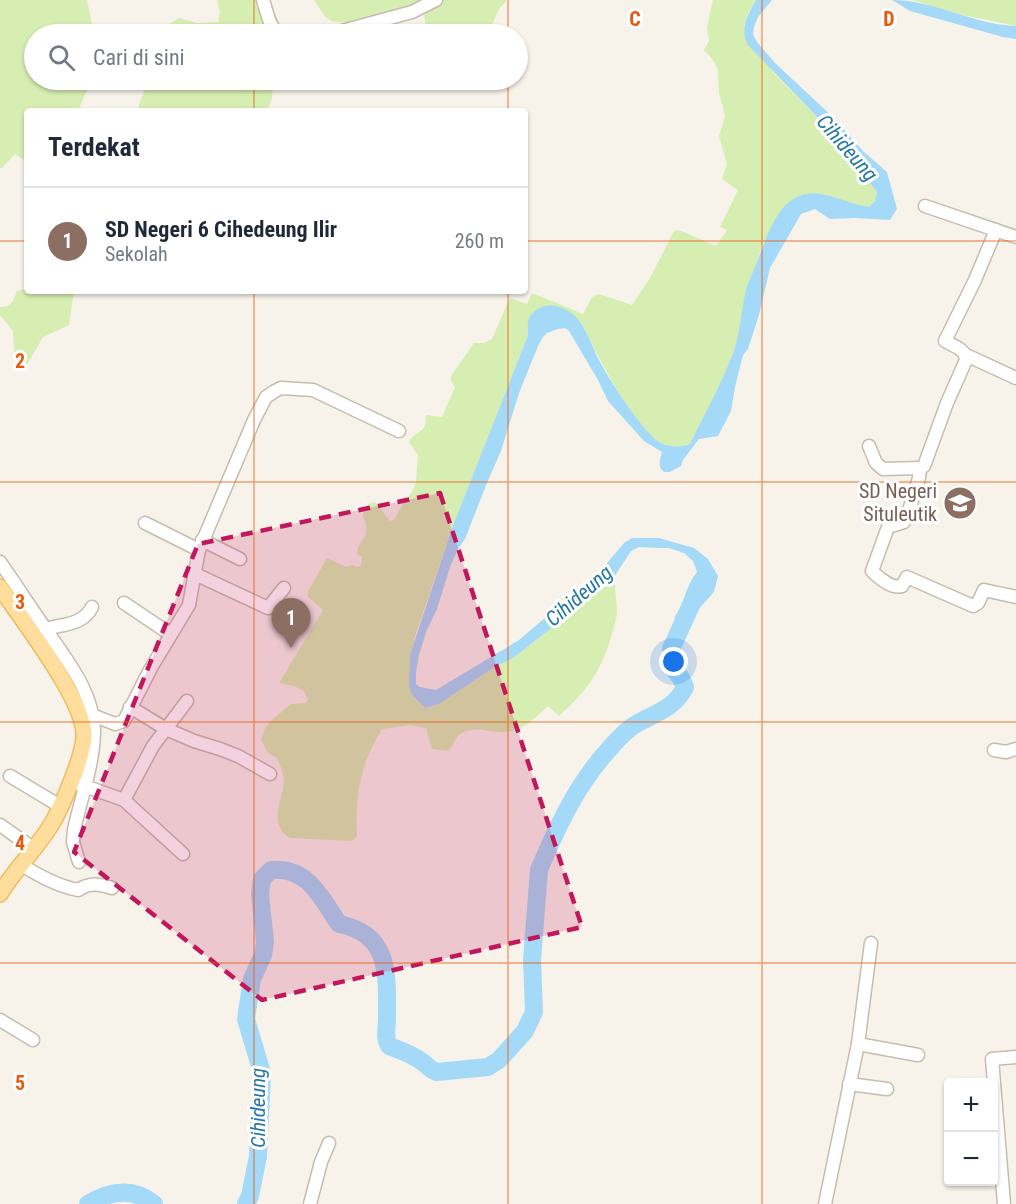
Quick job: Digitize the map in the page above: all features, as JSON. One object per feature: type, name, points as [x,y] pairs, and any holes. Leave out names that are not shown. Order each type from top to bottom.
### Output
[{"type":"main road","points":[[0,587],[63,681],[81,718],[84,737],[78,784],[60,806],[54,820],[0,894]]},
{"type":"street","points":[[263,0],[271,24]]},
{"type":"street","points":[[368,24],[412,12],[436,0]]},
{"type":"street","points":[[925,206],[1016,237]]},
{"type":"street","points":[[996,230],[945,341],[966,355],[1016,378]]},
{"type":"street","points":[[868,446],[876,463],[883,469],[924,466],[966,355]]},
{"type":"street","points":[[92,715],[108,722],[121,723],[170,634],[189,605],[201,545],[266,397],[281,388],[313,390],[399,431]]},
{"type":"street","points":[[920,468],[907,517],[904,522],[888,527],[873,572],[887,583],[897,587],[902,586],[907,577],[973,606],[978,603],[984,590],[1016,597]]},
{"type":"street","points":[[145,523],[240,559]]},
{"type":"street","points":[[0,562],[86,692],[92,715],[93,751],[78,784],[73,842],[79,862]]},
{"type":"street","points":[[194,573],[268,608],[284,588]]},
{"type":"street","points":[[124,603],[170,634]]},
{"type":"street","points":[[46,629],[83,620],[92,607]]},
{"type":"street","points":[[124,800],[153,746],[187,701]]},
{"type":"street","points":[[130,707],[166,729],[238,756],[270,774]]},
{"type":"street","points":[[994,750],[1000,752],[1016,749]]},
{"type":"street","points":[[10,776],[60,806]]},
{"type":"street","points":[[78,784],[124,800],[183,854]]},
{"type":"street","points":[[0,825],[34,849]]},
{"type":"street","points":[[22,865],[56,883],[74,889],[78,890],[86,885],[96,884],[112,888]]},
{"type":"street","points":[[825,1204],[858,1044],[871,943]]},
{"type":"street","points":[[0,1020],[33,1040]]},
{"type":"street","points":[[858,1044],[918,1055]]},
{"type":"street","points":[[1004,1204],[992,1059],[1016,1057]]},
{"type":"street","points":[[849,1084],[887,1089]]},
{"type":"street","points":[[310,1204],[321,1162],[329,1143]]},
{"type":"highlighted area","points":[[440,493],[582,927],[262,1000],[74,852],[198,544]]},
{"type":"green space","points":[[0,0],[87,0],[92,24],[24,24],[24,90],[87,90],[79,108],[24,108],[24,160],[15,154],[0,168]]},
{"type":"green space","points":[[217,0],[259,0],[268,24],[170,24],[179,18],[197,23],[218,22],[220,12]]},
{"type":"green space","points":[[314,0],[424,0],[378,16],[340,22],[332,21],[327,17]]},
{"type":"green space","points":[[442,0],[507,0],[499,9],[492,24],[425,24],[424,11]]},
{"type":"green space","points":[[713,0],[756,0],[748,13],[744,26],[773,72],[823,123],[877,192],[875,201],[869,207],[855,206],[833,198],[801,195],[787,204],[762,245],[748,283],[740,334],[720,387],[690,444],[678,446],[659,442],[638,421],[595,351],[581,322],[528,327],[527,338],[452,528],[414,639],[412,695],[425,708],[439,704],[493,668],[513,658],[559,622],[578,602],[616,574],[616,617],[608,647],[598,669],[578,698],[559,716],[548,706],[532,720],[513,731],[466,731],[457,737],[448,751],[432,749],[426,728],[411,725],[382,729],[369,755],[360,781],[357,836],[352,841],[290,838],[283,833],[278,820],[284,781],[283,772],[277,758],[268,753],[261,740],[265,728],[272,720],[291,704],[305,703],[308,700],[304,691],[279,683],[323,610],[308,597],[307,593],[327,558],[346,567],[361,565],[362,557],[357,554],[366,533],[363,516],[365,508],[370,503],[375,502],[390,521],[394,520],[416,482],[418,455],[409,442],[425,426],[427,415],[442,417],[455,387],[451,376],[474,343],[484,343],[492,339],[510,298],[527,304],[532,293],[583,314],[592,297],[599,294],[632,305],[650,278],[674,231],[679,230],[716,246],[727,230],[720,227],[738,190],[722,179],[727,164],[719,136],[725,116],[719,92],[718,70],[704,50],[709,41],[707,27]]},
{"type":"green space","points":[[912,0],[1016,0],[1016,26],[958,14]]},
{"type":"green space","points":[[144,90],[272,90],[268,108],[138,108]]},
{"type":"green space","points":[[24,289],[24,294],[74,294],[69,325],[43,337],[24,370],[15,362],[13,331],[0,315],[0,307],[10,305],[17,291]]},
{"type":"water","points":[[756,0],[772,0],[758,17],[754,27],[753,34],[757,42],[775,63],[834,118],[863,151],[887,172],[897,209],[890,220],[830,219],[815,209],[801,214],[770,268],[759,315],[748,349],[743,355],[731,411],[718,436],[699,439],[681,466],[670,472],[664,472],[660,467],[662,452],[644,441],[608,401],[569,331],[565,328],[558,329],[543,337],[519,393],[501,451],[465,539],[450,567],[437,609],[426,632],[419,655],[416,684],[436,690],[519,640],[603,568],[624,543],[632,538],[659,538],[694,548],[708,559],[718,576],[714,592],[686,623],[674,618],[697,572],[693,561],[684,553],[669,548],[639,547],[631,551],[616,574],[578,602],[559,622],[513,658],[493,668],[439,704],[425,708],[412,695],[409,686],[410,655],[452,528],[527,338],[530,316],[539,308],[550,305],[565,309],[574,315],[584,327],[599,360],[626,404],[652,436],[663,444],[674,446],[690,444],[733,353],[747,286],[766,237],[778,215],[793,199],[810,193],[827,195],[869,207],[875,201],[877,192],[823,123],[748,45],[744,27]]},
{"type":"water","points":[[892,0],[924,4],[985,22],[1016,26],[1016,39],[910,11]]},
{"type":"waterway","name":"Cihideung","points":[[246,1204],[250,1196],[258,1156],[262,1073],[246,1019],[252,979],[263,955],[265,942],[260,894],[262,879],[271,870],[284,870],[304,879],[320,895],[339,924],[356,929],[377,947],[386,972],[386,1036],[389,1046],[414,1056],[437,1072],[488,1067],[499,1060],[525,1031],[534,1012],[532,960],[539,870],[569,806],[599,761],[634,725],[658,713],[681,694],[685,687],[672,667],[671,649],[693,601]]},
{"type":"waterway","name":"Cihideung","points":[[88,1204],[105,1196],[121,1193],[138,1195],[154,1204]]},
{"type":"place","name":"SD Negeri Situleutik","points":[[960,503]]},
{"type":"place","name":"SD Negeri 6 Cihedeung Ilir","points":[[291,648]]}]
